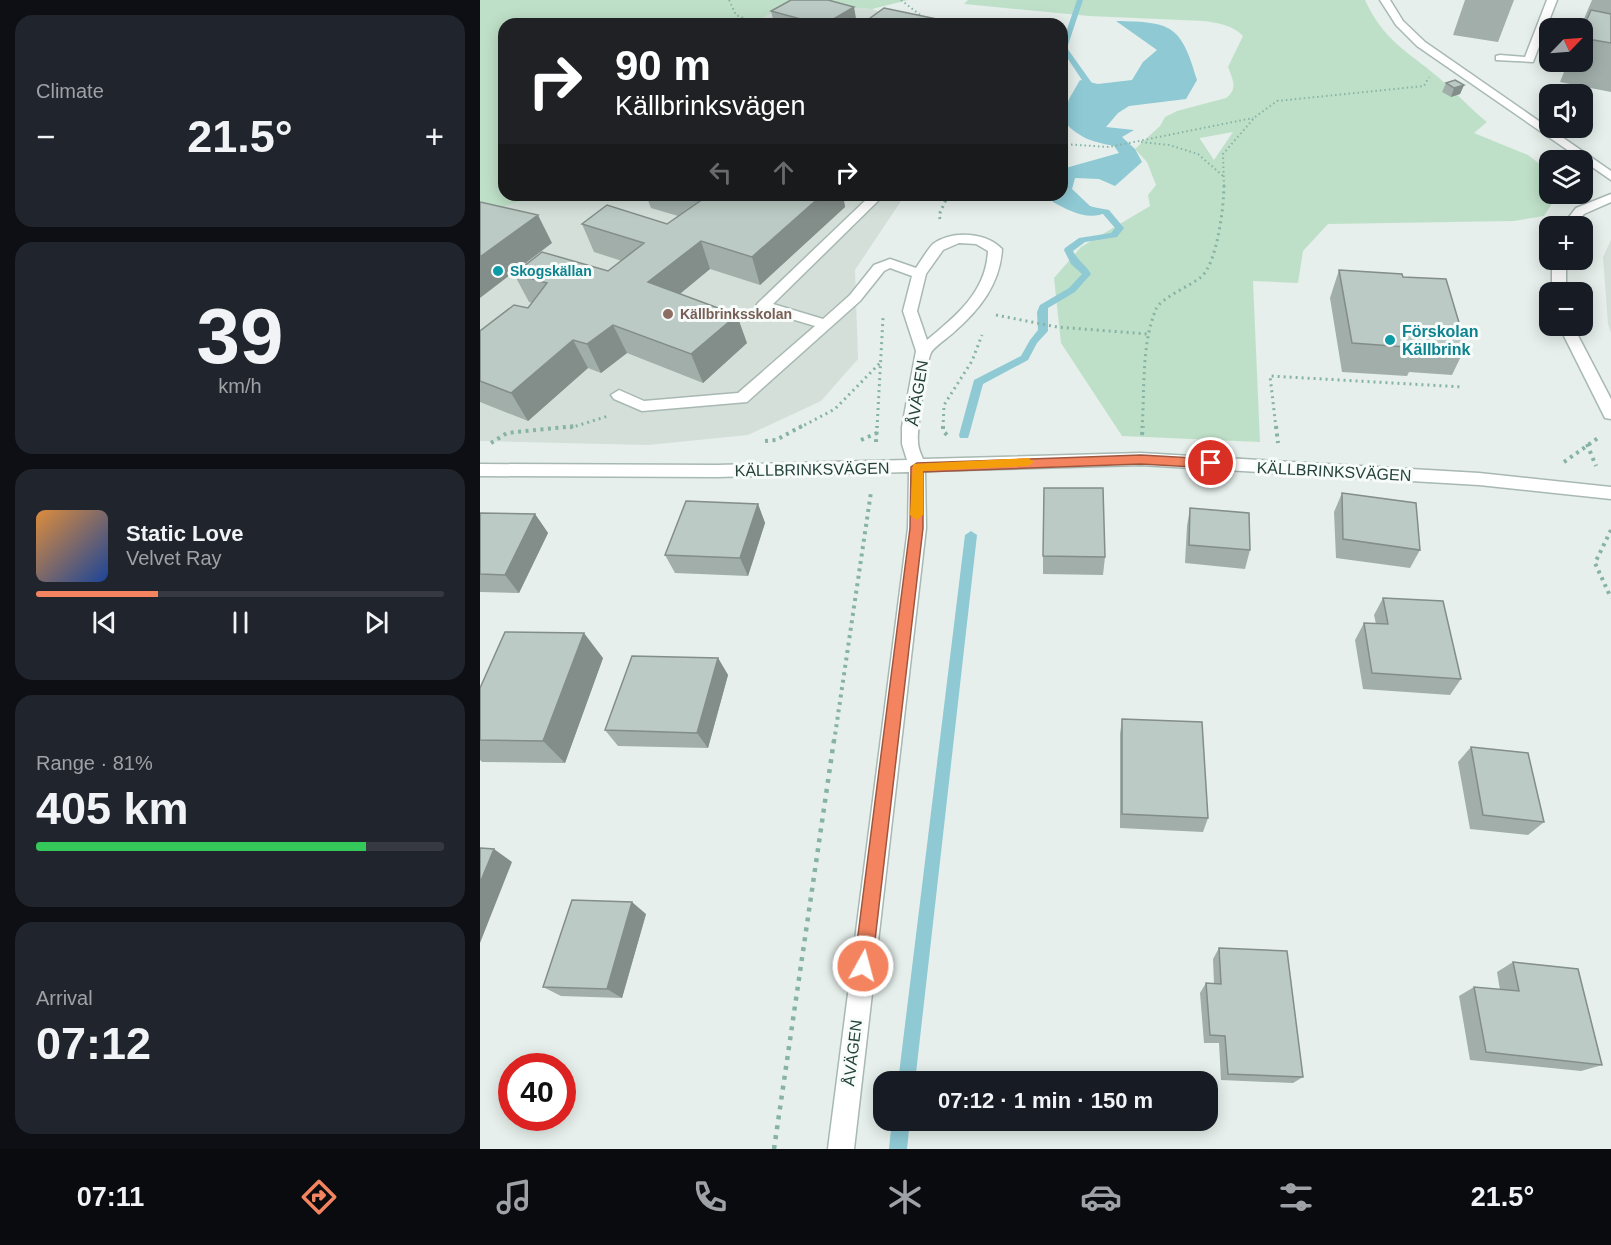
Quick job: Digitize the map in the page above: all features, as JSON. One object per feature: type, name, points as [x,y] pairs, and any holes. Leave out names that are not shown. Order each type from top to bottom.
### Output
[{"type":"street","points":[[1385,0],[1399,23],[1421,44],[1611,176]]},
{"type":"street","points":[[1500,58],[1529,60],[1552,0]]},
{"type":"street","points":[[1576,216],[1580,211],[1611,198]]},
{"type":"street","points":[[825,324],[763,306],[873,201]]},
{"type":"street","name":"ÅVÄGEN","points":[[841,1149],[917,528],[917,467],[910,444],[910,427],[923,351],[910,310],[919,274],[939,247],[957,239],[979,240],[995,249],[996,266],[972,309],[923,351]]},
{"type":"street","points":[[620,395],[642,406],[741,398],[855,298],[879,268],[890,263],[919,274]]},
{"type":"street","points":[[1571,336],[1611,414]]},
{"type":"street","name":"KÄLLBRINKSVÄGEN","points":[[480,470],[717,471],[1141,459],[1479,478],[1611,493]]},
{"type":"path","points":[[729,0],[736,15],[744,18]]},
{"type":"path","points":[[901,0],[924,18]]},
{"type":"path","points":[[1141,459],[1148,334],[1157,306],[1203,276],[1217,244],[1224,199],[1223,154],[1255,117],[1277,101],[1424,86],[1440,57]]},
{"type":"path","points":[[1068,144],[1109,147],[1255,117]]},
{"type":"path","points":[[1137,142],[1170,145],[1198,154],[1223,176]]},
{"type":"path","points":[[941,221],[939,215],[945,201]]},
{"type":"path","points":[[972,309],[1035,324],[1148,334]]},
{"type":"path","points":[[955,442],[943,431],[944,405],[972,361],[991,314]]},
{"type":"path","points":[[756,442],[776,440],[835,409],[881,362]]},
{"type":"path","points":[[1281,468],[1270,376],[1463,387]]},
{"type":"path","points":[[496,447],[485,447],[507,433],[570,428],[642,406]]},
{"type":"path","points":[[1562,463],[1577,455],[1587,444],[1598,438],[1596,430]]},
{"type":"path","points":[[774,1149],[875,468]]},
{"type":"path","points":[[1611,530],[1595,563],[1611,598]]},
{"type":"shaded area","points":[[791,3],[872,9],[895,18],[762,18]]},
{"type":"shaded area","name":"Källbrinksskolan","points":[[521,201],[901,201],[855,270],[858,359],[821,401],[748,435],[648,445],[480,441],[480,215]]},
{"type":"shaded area","points":[[1611,240],[1611,333],[1608,324],[1603,257]]},
{"type":"green space","points":[[480,0],[908,0],[872,9],[791,3],[762,18],[498,18],[498,201],[521,201],[480,215]]},
{"type":"green space","points":[[968,0],[1365,0],[1372,14],[1388,35],[1487,122],[1474,133],[1528,155],[1539,163],[1539,204],[1552,204],[1544,216],[1514,221],[1328,224],[1303,251],[1298,283],[1253,281],[1260,442],[1122,436],[1061,343],[1054,278],[1081,247],[1150,206],[1148,195],[1156,185],[1147,162],[1135,149],[1160,126],[1165,117],[1177,111],[1230,95],[1233,84],[1228,67],[1243,36],[1230,27],[1204,21],[1089,16],[964,4]],"holes":[[[1233,132],[1214,160],[1200,138]]]},
{"type":"water","points":[[1116,21],[1162,26],[1172,30],[1179,37],[1197,80],[1186,99],[1129,106],[1118,113],[1106,127],[1134,130],[1122,137],[1135,149],[1142,162],[1115,186],[1099,179],[1075,178],[1072,189],[1090,206],[1106,212],[1100,215],[1086,215],[1053,202],[1068,201],[1068,167],[1119,153],[1114,146],[1091,140],[1068,126],[1068,102],[1080,80],[1098,84],[1132,80],[1143,62],[1157,50]]},
{"type":"building","points":[[791,0],[828,0],[854,7],[835,18],[797,18],[771,11]]},
{"type":"building","points":[[884,8],[932,18],[870,18]]},
{"type":"building","points":[[1591,10],[1611,14],[1611,43],[1593,40],[1593,18],[1588,18]]},
{"type":"building","points":[[1455,80],[1464,85],[1454,88],[1446,83]]},
{"type":"building","points":[[700,201],[815,201],[752,257],[701,241],[648,282],[737,315],[691,354],[613,325],[587,344],[573,340],[511,393],[480,381],[480,331],[514,305],[528,308],[547,283],[514,274],[542,252],[608,271],[644,243],[582,224],[607,205],[667,224]]},
{"type":"building","points":[[480,202],[538,215],[480,257]]},
{"type":"building","points":[[1339,270],[1446,279],[1466,346],[1418,344],[1419,348],[1352,343]]},
{"type":"building","points":[[1044,488],[1103,488],[1105,557],[1043,556]]},
{"type":"building","points":[[1342,493],[1416,503],[1420,550],[1343,539]]},
{"type":"building","points":[[686,501],[758,504],[740,558],[665,555]]},
{"type":"building","points":[[1190,508],[1249,513],[1250,550],[1189,545]]},
{"type":"building","points":[[480,513],[535,514],[505,575],[480,574]]},
{"type":"building","points":[[1383,598],[1443,601],[1461,679],[1372,673],[1364,623],[1388,624]]},
{"type":"building","points":[[505,632],[584,633],[543,741],[480,740],[480,688]]},
{"type":"building","points":[[632,656],[718,658],[697,733],[605,730]]},
{"type":"building","points":[[1122,719],[1202,722],[1208,818],[1122,814]]},
{"type":"building","points":[[1471,747],[1528,753],[1544,822],[1483,815]]},
{"type":"building","points":[[480,848],[494,849],[480,883]]},
{"type":"building","points":[[572,900],[632,902],[607,989],[543,987]]},
{"type":"building","points":[[1219,948],[1287,951],[1303,1077],[1228,1074],[1225,1036],[1210,1035],[1206,983],[1221,984]]},
{"type":"building","points":[[1513,962],[1578,969],[1602,1065],[1486,1052],[1474,987],[1519,991]]},
{"type":"waterway","points":[[1068,36],[1080,0]]},
{"type":"waterway","points":[[1068,54],[1090,86],[1086,95]]},
{"type":"waterway","points":[[964,435],[978,382],[1025,358],[1033,342],[1043,331],[1043,307],[1072,290],[1087,274],[1074,262],[1068,250],[1082,240],[1114,235],[1120,228],[1106,212],[1090,208]]},
{"type":"waterway","points":[[907,1071],[971,535]]},
{"type":"waterway","points":[[898,1149],[900,1131]]},
{"type":"slow traffic","points":[[917,515],[917,467],[1028,462]]},
{"type":"place","name":"Skogskällan","points":[[498,271]]},
{"type":"place","name":"Källbrinksskolan","points":[[668,314]]},
{"type":"place","name":"Förskolan Källbrink","points":[[1390,340]]},
{"type":"route","points":[[863,966],[917,528],[917,467],[1141,459],[1211,463]]}]
